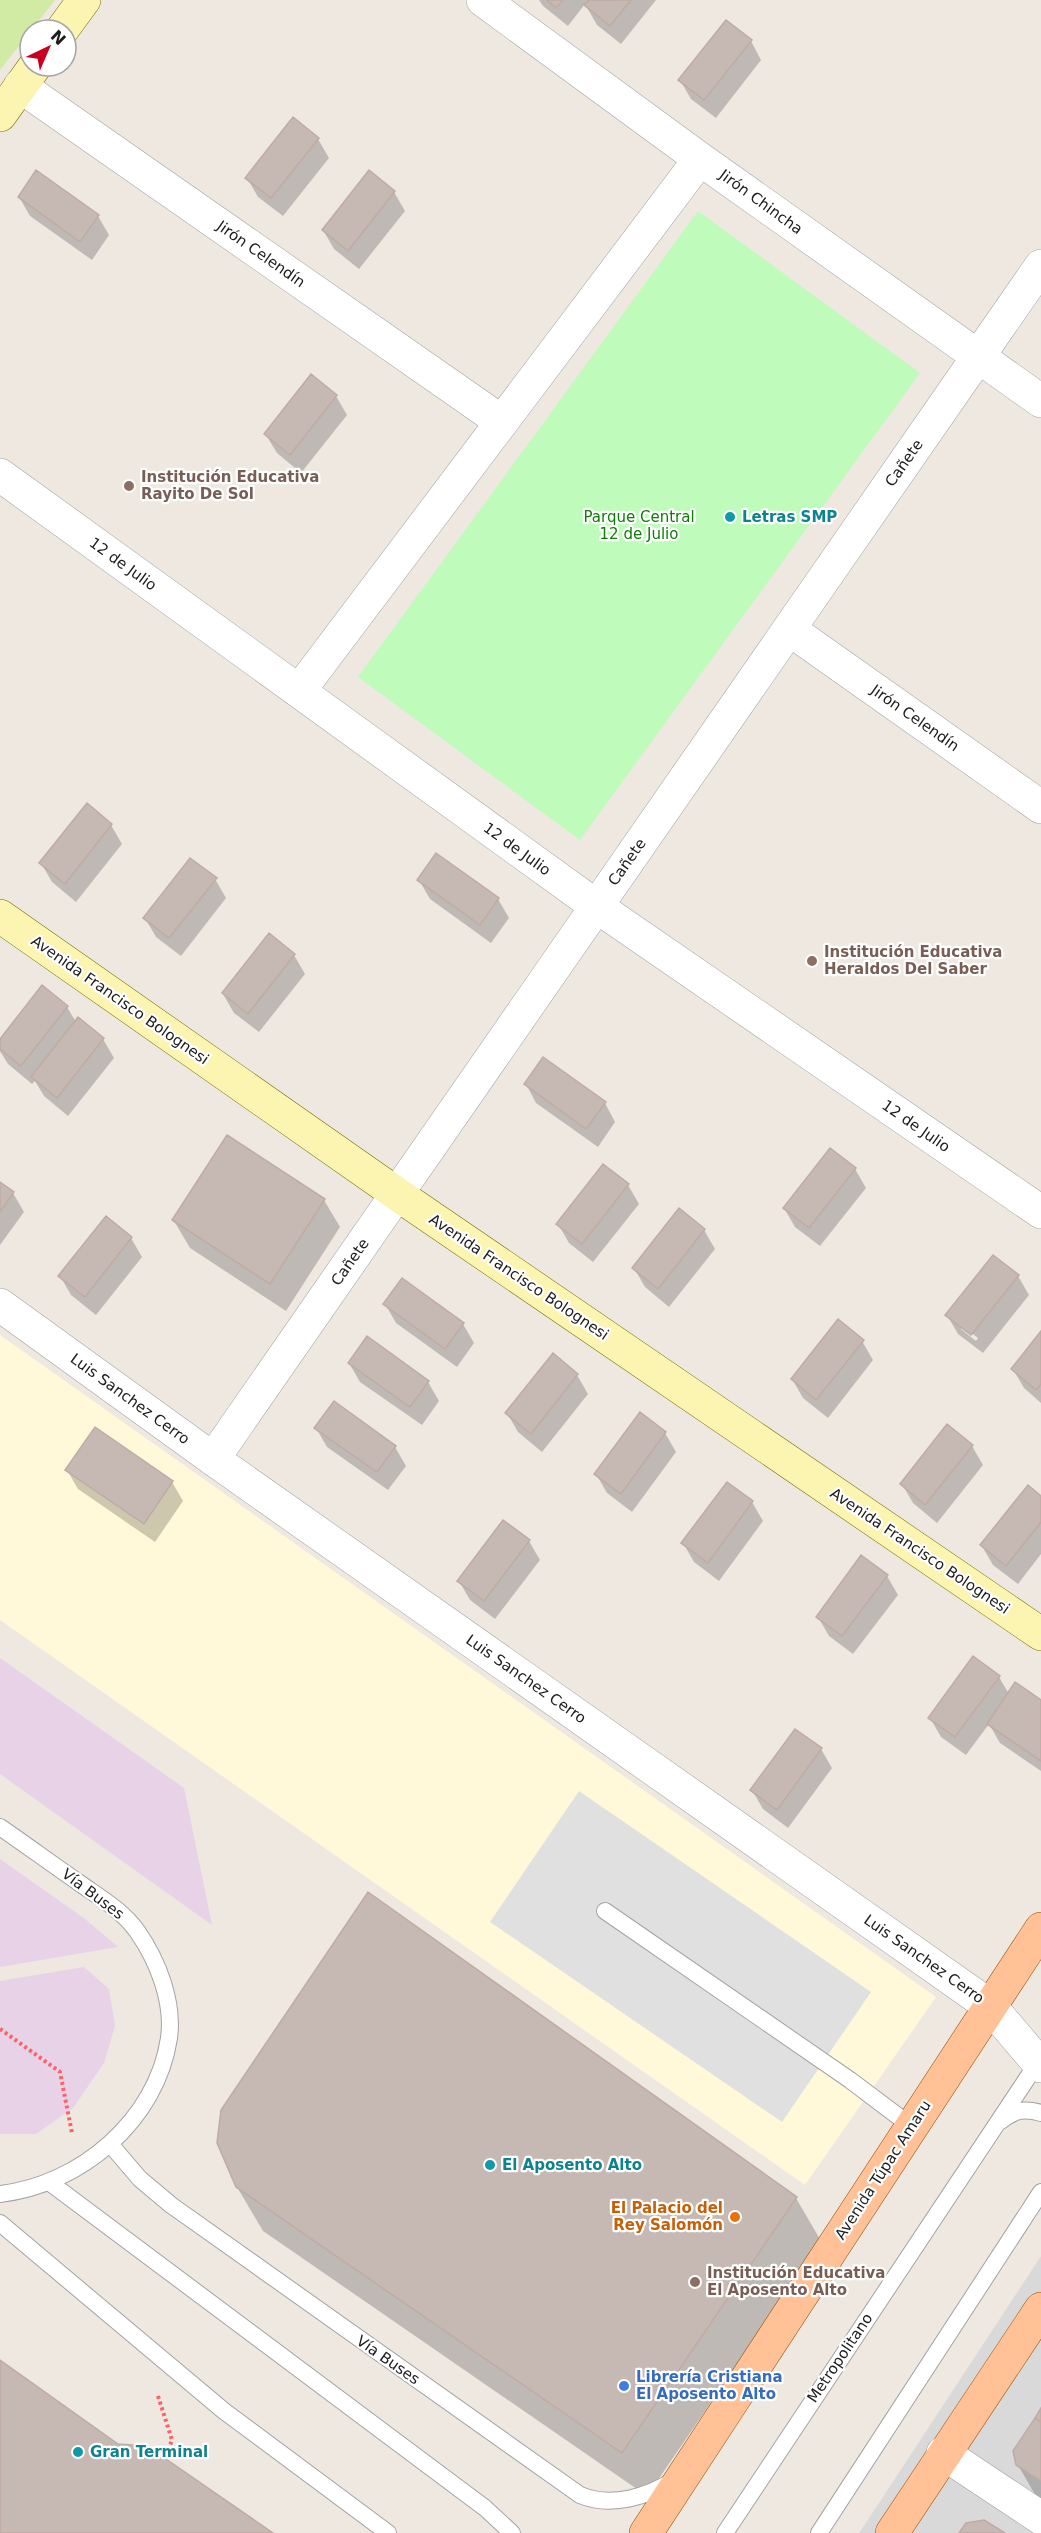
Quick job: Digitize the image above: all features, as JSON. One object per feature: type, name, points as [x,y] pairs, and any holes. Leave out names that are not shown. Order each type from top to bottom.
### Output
[{"type":"main road","name":"Avenida Túpac Amaru","points":[[646,2533],[1041,1929]]},
{"type":"main road","points":[[892,2533],[1041,2308]]},
{"type":"street","points":[[71,18],[84,0]]},
{"type":"street","name":"Jirón Chincha","points":[[483,0],[700,159],[1041,401]]},
{"type":"street","points":[[0,115],[27,78]]},
{"type":"street","name":"Jirón Celendín","points":[[31,78],[502,422]]},
{"type":"street","points":[[299,691],[700,159]]},
{"type":"street","name":"Cañete","points":[[213,1459],[1041,266]]},
{"type":"street","name":"12 de Julio","points":[[0,475],[596,906],[1041,1212]]},
{"type":"street","name":"Jirón Celendín","points":[[789,629],[1041,807]]},
{"type":"street","name":"Avenida Francisco Bolognesi","points":[[0,916],[397,1194],[1041,1634]]},
{"type":"street","name":"Luis Sanchez Cerro","points":[[0,1305],[213,1459],[990,2006],[1040,2062]]},
{"type":"street","points":[[943,2453],[1041,2518]]},
{"type":"lane","name":"Vía Buses","points":[[0,1827],[117,1909],[136,1929],[158,1969],[168,2003],[169,2037],[161,2068],[132,2120],[110,2145],[79,2168],[50,2182],[0,2194]]},
{"type":"lane","points":[[605,1911],[850,2080],[911,2126]]},
{"type":"lane","name":"Metropolitano","points":[[725,2533],[1040,2062]]},
{"type":"lane","name":"Metropolitano","points":[[997,2124],[1010,2113],[1019,2110],[1041,2113]]},
{"type":"lane","name":"Vía Buses","points":[[110,2145],[171,2205],[580,2495],[603,2501],[629,2499],[667,2484],[688,2468]]},
{"type":"lane","points":[[50,2182],[476,2501],[512,2533]]},
{"type":"lane","points":[[819,2533],[1041,2192]]},
{"type":"lane","points":[[0,2223],[224,2411],[388,2533]]},
{"type":"shaded area","points":[[0,1335],[936,1997],[805,2185],[0,1620]]},
{"type":"shaded area","points":[[0,1658],[184,1788],[212,1925],[0,1774]]},
{"type":"shaded area","points":[[579,1791],[871,1992],[782,2122],[490,1922]]},
{"type":"shaded area","points":[[0,1859],[85,1919],[118,1947],[0,1967]]},
{"type":"shaded area","points":[[84,1967],[109,1989],[115,2026],[104,2063],[73,2108],[36,2134],[0,2134],[0,1981]]},
{"type":"shaded area","points":[[1041,2256],[1041,2533],[859,2533],[881,2500]]},
{"type":"green space","points":[[0,0],[55,0],[41,18],[18,18],[18,47],[0,70]]},
{"type":"green space","name":"Parque Central 12 de Julio","points":[[698,211],[920,373],[580,840],[358,677]]},
{"type":"building","points":[[547,0],[563,0],[556,8]]},
{"type":"building","points":[[589,0],[631,0],[610,26],[584,5]]},
{"type":"building","points":[[726,20],[752,40],[704,100],[678,80]]},
{"type":"building","points":[[293,117],[319,138],[271,198],[245,178]]},
{"type":"building","points":[[36,170],[99,215],[80,242],[18,197]]},
{"type":"building","points":[[369,170],[395,191],[348,251],[322,230]]},
{"type":"building","points":[[311,374],[337,395],[290,455],[264,434]]},
{"type":"building","points":[[87,803],[112,824],[65,884],[39,863]]},
{"type":"building","points":[[436,853],[499,898],[480,925],[417,880]]},
{"type":"building","points":[[190,858],[217,878],[169,938],[143,918]]},
{"type":"building","points":[[269,933],[295,954],[248,1014],[222,993]]},
{"type":"building","points":[[42,985],[68,1006],[21,1066],[0,1049],[0,1039]]},
{"type":"building","points":[[78,1017],[104,1038],[57,1098],[31,1077]]},
{"type":"building","points":[[543,1057],[606,1102],[586,1129],[524,1084]]},
{"type":"building","points":[[227,1135],[325,1199],[270,1284],[172,1220]]},
{"type":"building","points":[[830,1148],[856,1168],[809,1228],[783,1208]]},
{"type":"building","points":[[603,1164],[629,1184],[582,1244],[556,1224]]},
{"type":"building","points":[[0,1182],[14,1192],[0,1212]]},
{"type":"building","points":[[679,1208],[705,1229],[658,1289],[632,1268]]},
{"type":"building","points":[[106,1216],[132,1237],[85,1297],[58,1276]]},
{"type":"building","points":[[993,1255],[1019,1275],[971,1335],[945,1315]]},
{"type":"building","points":[[402,1278],[464,1323],[445,1349],[383,1304]]},
{"type":"building","points":[[838,1319],[864,1340],[816,1400],[791,1379]]},
{"type":"building","points":[[1041,1331],[1041,1384],[1036,1390],[1011,1369]]},
{"type":"building","points":[[367,1336],[429,1381],[410,1407],[348,1363]]},
{"type":"building","points":[[553,1353],[578,1374],[531,1434],[505,1413]]},
{"type":"building","points":[[334,1401],[396,1446],[377,1472],[314,1428]]},
{"type":"building","points":[[640,1412],[666,1432],[621,1494],[594,1474]]},
{"type":"building","points":[[947,1424],[973,1445],[925,1505],[900,1484]]},
{"type":"building","points":[[95,1427],[173,1481],[144,1524],[65,1470]]},
{"type":"building","points":[[727,1482],[753,1501],[708,1563],[681,1543]]},
{"type":"building","points":[[1028,1485],[1041,1496],[1041,1522],[1006,1566],[980,1545]]},
{"type":"building","points":[[503,1520],[530,1540],[484,1601],[457,1581]]},
{"type":"building","points":[[861,1555],[888,1575],[842,1636],[816,1617]]},
{"type":"building","points":[[973,1656],[1000,1676],[955,1737],[928,1718]]},
{"type":"building","points":[[1015,1682],[1041,1700],[1041,1761],[987,1724]]},
{"type":"building","points":[[795,1729],[822,1748],[777,1810],[750,1790]]},
{"type":"building","name":"El Aposento Alto","points":[[368,1892],[797,2197],[622,2453],[236,2187],[217,2143],[221,2110]]},
{"type":"building","name":"Gran Terminal","points":[[0,2360],[118,2444],[147,2446],[273,2533],[0,2533]]},
{"type":"building","points":[[1041,2408],[1041,2422],[1035,2418]]},
{"type":"building","points":[[1035,2418],[1041,2422],[1041,2481],[1016,2465],[1013,2451]]},
{"type":"building","points":[[984,2520],[1005,2533],[959,2533],[966,2523]]},
{"type":"place","name":"Institución Educativa Rayito De Sol","points":[[129,486]]},
{"type":"place","name":"Letras SMP","points":[[730,517]]},
{"type":"place","name":"Institución Educativa Heraldos Del Saber","points":[[812,961]]},
{"type":"place","name":"El Aposento Alto","points":[[490,2165]]},
{"type":"place","name":"El Palacio del Rey Salomón","points":[[735,2217]]},
{"type":"place","name":"Institución Educativa El Aposento Alto","points":[[695,2282]]},
{"type":"place","name":"Librería Cristiana El Aposento Alto","points":[[624,2386]]},
{"type":"place","name":"Gran Terminal","points":[[78,2452]]}]
